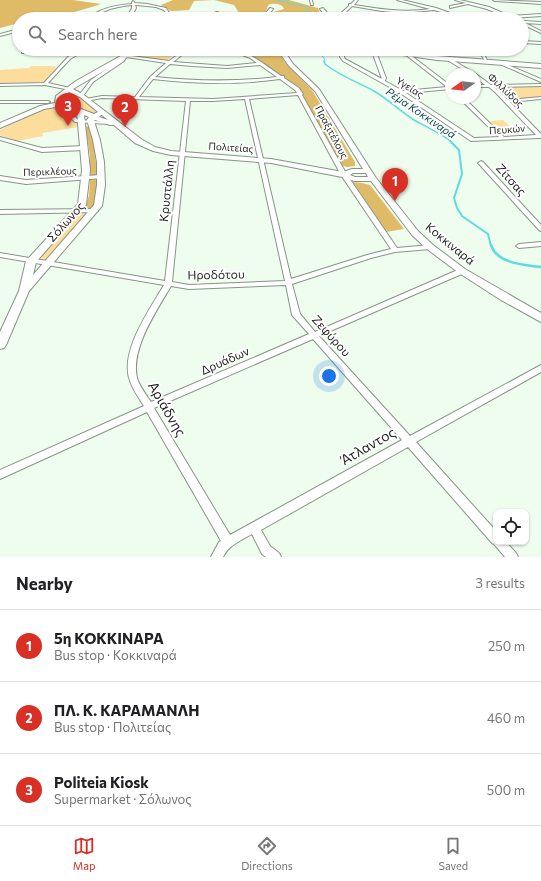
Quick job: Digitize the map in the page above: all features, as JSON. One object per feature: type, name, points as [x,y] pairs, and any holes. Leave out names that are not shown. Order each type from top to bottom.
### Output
[{"type":"street","points":[[131,12],[134,5],[133,0]]},
{"type":"street","points":[[344,12],[357,0]]},
{"type":"street","points":[[398,0],[446,12]]},
{"type":"street","points":[[456,0],[471,3],[495,12]]},
{"type":"street","points":[[495,0],[541,3]]},
{"type":"street","points":[[451,7],[471,3]]},
{"type":"street","points":[[98,12],[108,8],[134,5],[162,7],[168,12]]},
{"type":"street","points":[[350,5],[383,11],[412,12],[444,8]]},
{"type":"street","points":[[269,12],[272,9]]},
{"type":"street","points":[[529,16],[541,15]]},
{"type":"street","points":[[529,22],[541,23]]},
{"type":"street","points":[[529,26],[541,32]]},
{"type":"street","points":[[529,28],[533,28]]},
{"type":"street","points":[[1,34],[12,31]]},
{"type":"street","points":[[0,40],[12,32]]},
{"type":"street","points":[[529,42],[541,43]]},
{"type":"street","points":[[45,84],[69,58],[73,56]]},
{"type":"street","points":[[96,116],[57,102],[59,97],[78,82],[124,56],[169,63],[218,67],[261,64]]},
{"type":"street","points":[[0,126],[59,97],[79,94],[90,83],[124,60],[124,56]]},
{"type":"street","points":[[136,98],[152,78],[178,56]]},
{"type":"street","name":"Πραξιτέλους","points":[[248,56],[295,86],[301,94],[344,175],[395,250]]},
{"type":"street","name":"Κοκκιναρά","points":[[285,56],[291,65],[317,90],[373,180],[404,220],[430,247],[462,271],[505,298],[541,318]]},
{"type":"street","name":"Υγείας","points":[[342,56],[344,60],[402,92],[474,140]]},
{"type":"street","points":[[378,56],[384,78],[383,81]]},
{"type":"street","points":[[409,56],[445,83]]},
{"type":"street","points":[[416,56],[450,60],[541,66]]},
{"type":"street","points":[[484,56],[487,62]]},
{"type":"street","name":"Φιλλύδος","points":[[450,60],[463,68]]},
{"type":"street","points":[[501,63],[541,81]]},
{"type":"street","points":[[152,78],[183,82],[216,82],[260,81],[282,77]]},
{"type":"street","name":"Φιλλύδος","points":[[481,79],[490,85],[540,136]]},
{"type":"street","points":[[78,82],[75,87],[79,94]]},
{"type":"street","points":[[0,85],[45,84],[68,89],[88,100],[96,116]]},
{"type":"street","points":[[481,86],[541,85]]},
{"type":"street","points":[[402,92],[445,88]]},
{"type":"street","points":[[88,100],[102,97],[188,100],[301,94]]},
{"type":"street","name":"Ζεφύρου","points":[[246,98],[296,315],[493,536]]},
{"type":"street","points":[[506,101],[541,98]]},
{"type":"street","name":"Κρυστάλλη","points":[[168,285],[188,100]]},
{"type":"street","points":[[0,102],[48,102]]},
{"type":"street","points":[[467,104],[503,138]]},
{"type":"street","points":[[29,112],[47,106],[66,105]]},
{"type":"street","points":[[66,105],[73,118],[80,123],[96,116]]},
{"type":"street","name":"Σόλωνος","points":[[0,345],[24,291],[31,261],[82,205],[86,179],[80,110]]},
{"type":"street","name":"Πολιτείας","points":[[96,116],[122,129],[145,146],[164,152],[260,160],[344,175],[354,179],[373,180]]},
{"type":"street","name":"Πολιτείας","points":[[96,116],[122,129]]},
{"type":"street","name":"Σόλωνος","points":[[24,291],[46,263],[95,211],[101,194],[102,177],[96,116]]},
{"type":"street","name":"Πευκών","points":[[474,140],[540,136]]},
{"type":"street","points":[[0,138],[42,150],[83,148]]},
{"type":"street","name":"Ζίτσας","points":[[481,163],[541,229]]},
{"type":"street","name":"Πολιτείας","points":[[344,175],[352,171],[367,171]]},
{"type":"street","name":"Περικλέους","points":[[0,178],[26,182],[102,177]]},
{"type":"street","points":[[0,212],[95,211]]},
{"type":"street","points":[[519,246],[541,244]]},
{"type":"street","name":"Ηροδότου","points":[[0,255],[168,285],[188,287],[288,283],[369,256],[395,250],[430,247]]},
{"type":"street","name":"Δρυάδων","points":[[0,475],[149,407],[462,271]]},
{"type":"street","name":"Αριάδνης","points":[[168,285],[148,318],[138,341],[133,357],[134,381],[228,542]]},
{"type":"street","name":"Άτλαντος","points":[[217,557],[223,546],[228,542],[408,440],[541,368]]},
{"type":"street","points":[[254,528],[266,550],[275,557]]},
{"type":"street","points":[[502,545],[512,557]]},
{"type":"shaded area","points":[[0,0],[73,0],[101,4],[73,12],[12,12],[12,25],[0,28]]},
{"type":"shaded area","points":[[173,0],[214,0],[194,1],[189,10],[171,11],[161,5]]},
{"type":"shaded area","points":[[214,0],[289,0],[318,8],[320,12],[274,12],[284,9],[277,4],[272,4],[268,5],[266,12],[238,12],[234,5]]},
{"type":"shaded area","points":[[128,56],[172,56],[166,62]]},
{"type":"shaded area","points":[[250,56],[281,56],[287,65],[312,90],[355,162],[355,166],[347,167],[341,165],[327,142],[300,89]]},
{"type":"shaded area","points":[[31,66],[54,66],[56,68],[44,82],[0,83],[0,70],[29,68]]},
{"type":"shaded area","points":[[507,85],[541,87],[541,97],[509,99],[496,86]]},
{"type":"shaded area","points":[[71,95],[79,96],[99,111],[95,114],[91,114],[59,102],[62,97]]},
{"type":"shaded area","points":[[60,106],[66,107],[71,119],[78,124],[78,127],[42,133],[43,136],[17,141],[0,135],[0,130],[43,109]]},
{"type":"shaded area","points":[[503,120],[518,134],[505,135],[490,121]]},
{"type":"shaded area","points":[[85,126],[90,127],[91,129],[98,176],[90,177],[90,155]]},
{"type":"shaded area","points":[[98,179],[98,189],[94,204],[91,209],[84,209],[89,196],[90,180]]},
{"type":"shaded area","points":[[353,182],[370,185],[404,229],[386,232]]},
{"type":"shaded area","points":[[79,213],[88,214],[47,260],[37,257]]},
{"type":"waterway","name":"Ρέμα Κοκκιναρά","points":[[277,0],[307,7],[308,10],[306,12]]},
{"type":"waterway","name":"Ρέμα Κοκκιναρά","points":[[322,56],[325,62]]},
{"type":"waterway","name":"Ρέμα Κοκκιναρά","points":[[324,61],[325,64],[337,72],[374,91],[414,120],[452,142]]},
{"type":"waterway","name":"Ρέμα Κοκκιναρά","points":[[450,141],[459,150],[462,174],[454,198],[457,208],[462,216],[488,234],[491,246]]},
{"type":"waterway","name":"Ρέμα Κοκκιναρά","points":[[491,245],[494,251],[505,260],[541,267]]},
{"type":"place","name":"Politeia Kiosk","points":[[68,126]]},
{"type":"place","name":"ΠΛ. Κ. ΚΑΡΑΜΑΝΛΗ","points":[[125,127]]},
{"type":"place","name":"5η ΚΟΚΚΙΝΑΡΑ","points":[[395,201]]}]
